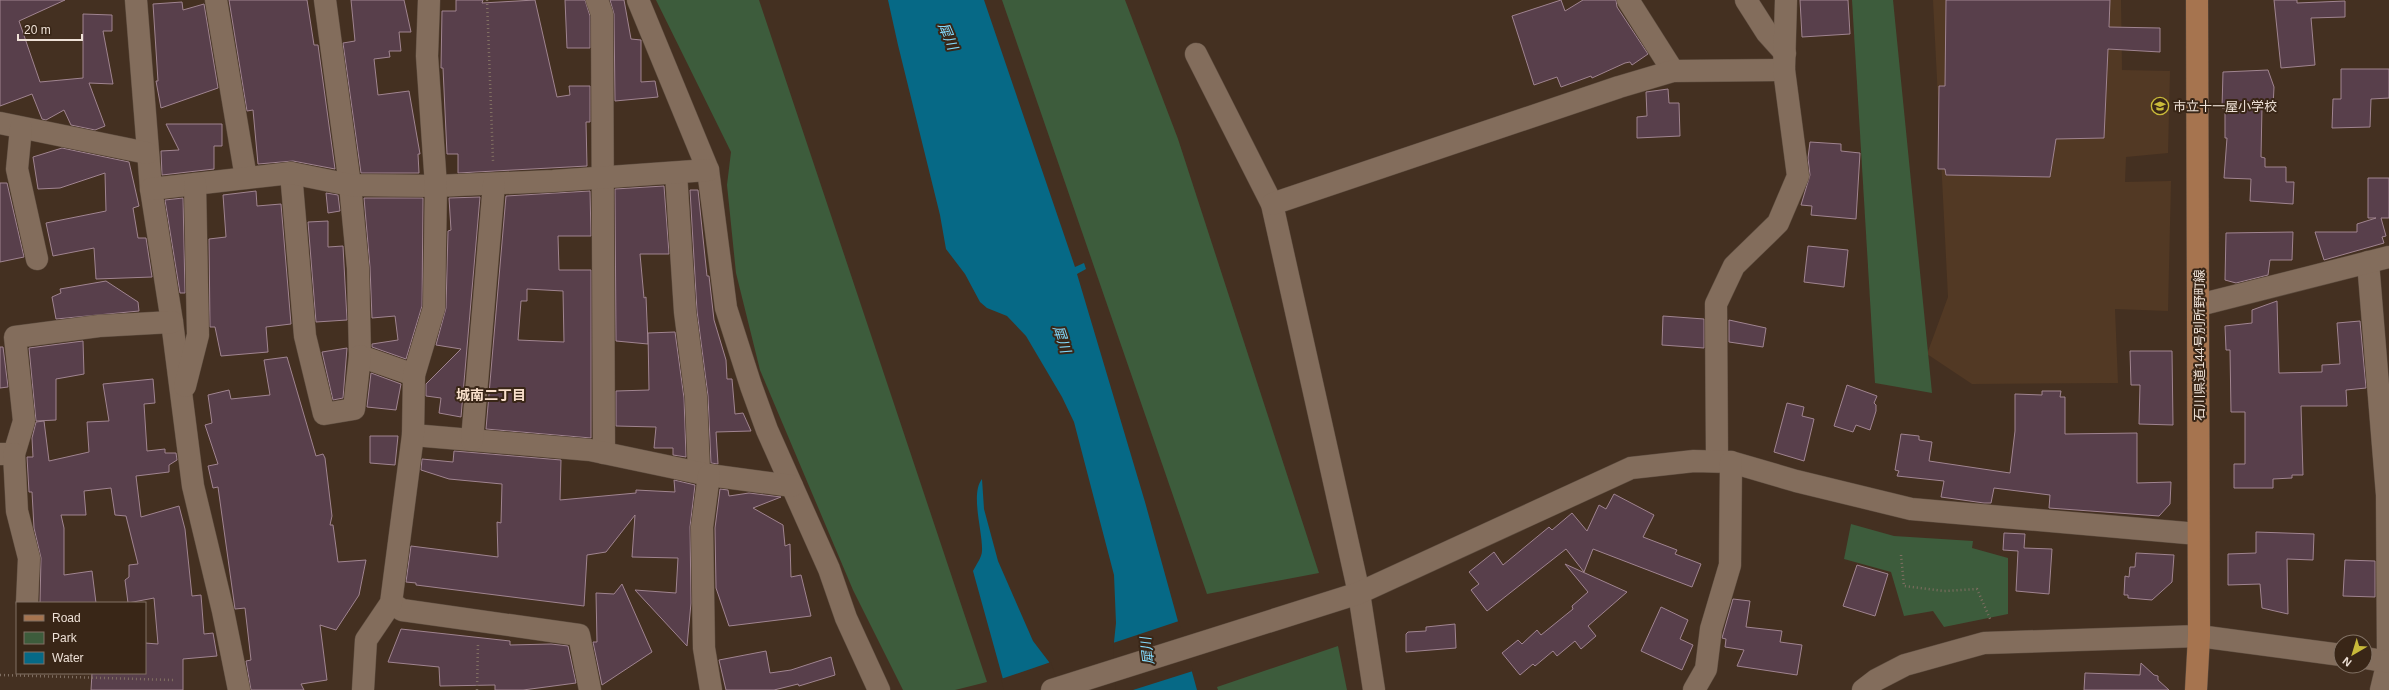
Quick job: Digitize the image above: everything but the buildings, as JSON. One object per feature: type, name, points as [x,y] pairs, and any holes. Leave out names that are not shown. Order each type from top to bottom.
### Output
[{"type":"main road","name":"石川県道144号別所野町線","points":[[2196,690],[2199,636],[2197,0]]},
{"type":"street","points":[[136,0],[150,189],[172,322],[193,486],[223,611],[239,690]]},
{"type":"street","points":[[216,0],[246,178]]},
{"type":"street","points":[[291,173],[305,336],[324,414],[354,409],[360,356],[358,268],[350,185],[325,0]]},
{"type":"street","points":[[363,690],[366,640],[391,603],[413,436],[414,375],[434,308],[436,186],[427,56],[429,0]]},
{"type":"street","points":[[597,0],[602,14],[604,178],[604,453]]},
{"type":"street","points":[[638,0],[708,170],[726,308],[751,386],[792,486],[829,569],[846,618],[879,690]]},
{"type":"street","points":[[1628,0],[1673,71]]},
{"type":"street","points":[[1746,0],[1785,62]]},
{"type":"street","points":[[1694,690],[1706,670],[1711,629],[1730,565],[1716,304],[1734,266],[1778,223],[1798,176],[1785,62],[1786,0]]},
{"type":"street","points":[[1196,54],[1272,204],[1374,690]]},
{"type":"street","points":[[1272,204],[1619,87],[1673,71],[1785,62]]},
{"type":"street","points":[[37,259],[17,168],[10,125],[147,153]]},
{"type":"street","points":[[150,189],[291,173],[350,185],[436,186],[604,178],[708,170]]},
{"type":"street","points":[[676,173],[686,312],[704,474],[702,527],[704,648],[711,690]]},
{"type":"street","points":[[182,397],[198,335],[195,184]]},
{"type":"street","points":[[472,440],[494,184]]},
{"type":"street","points":[[2199,305],[2389,256]]},
{"type":"street","points":[[2368,262],[2384,405],[2387,495],[2388,662],[2381,690]]},
{"type":"street","points":[[28,602],[29,558],[17,511],[7,454],[24,421],[15,337],[99,326],[172,322]]},
{"type":"street","points":[[360,356],[414,375]]},
{"type":"street","points":[[413,436],[472,440],[604,453],[704,474],[792,486]]},
{"type":"street","points":[[1052,690],[1355,594],[1631,468],[1724,461],[1796,481],[1911,509],[2198,534]]},
{"type":"street","points":[[391,603],[402,610],[579,635],[590,690]]},
{"type":"street","points":[[1864,690],[1876,680],[1905,665],[1984,644],[2199,636],[2333,654]]},
{"type":"street","points":[[2373,659],[2388,662]]},
{"type":"path","points":[[487,0],[494,184]]},
{"type":"path","points":[[1901,555],[1904,586],[1944,591],[1977,589],[1990,618],[1994,644]]},
{"type":"path","points":[[0,675],[173,680]]},
{"type":"shaded area","points":[[1933,0],[2121,0],[2122,70],[2170,71],[2168,153],[2126,157],[2125,182],[2171,181],[2168,311],[2115,309],[2118,383],[1972,384],[1927,354],[1948,297]]},
{"type":"green space","points":[[656,0],[759,0],[987,682],[955,690],[903,690],[853,590],[760,370],[736,273],[727,185],[731,152]]},
{"type":"green space","points":[[1002,0],[1125,0],[1178,139],[1319,573],[1207,594]]},
{"type":"green space","points":[[1852,0],[1893,0],[1932,393],[1875,383]]},
{"type":"green space","points":[[1851,524],[1894,536],[1973,541],[1972,548],[2008,558],[2008,614],[1944,627],[1933,611],[1904,616],[1891,572],[1844,559]]},
{"type":"green space","points":[[1338,646],[1347,690],[1218,690],[1217,687]]},
{"type":"water","name":"犀川","points":[[888,0],[984,0],[1075,267],[1084,263],[1086,269],[1077,274],[1145,502],[1197,690],[1118,690],[1114,642],[1116,623],[1114,575],[1074,422],[1062,397],[1026,336],[1007,316],[987,308],[980,302],[965,274],[946,249],[940,215]]},
{"type":"water","points":[[982,479],[984,509],[998,561],[1033,641],[1049,662],[1058,690],[1006,690],[973,571],[982,553],[977,494]]},
{"type":"pier","points":[[1179,621],[1193,671],[1133,690],[1116,690],[1113,643]]},
{"type":"pier","points":[[1051,662],[1060,690],[1004,690],[1001,679]]},
{"type":"place","name":"市立十一屋小学校","points":[[2160,106]]},
{"type":"district","name":"城南二丁目","points":[[491,395]]}]
